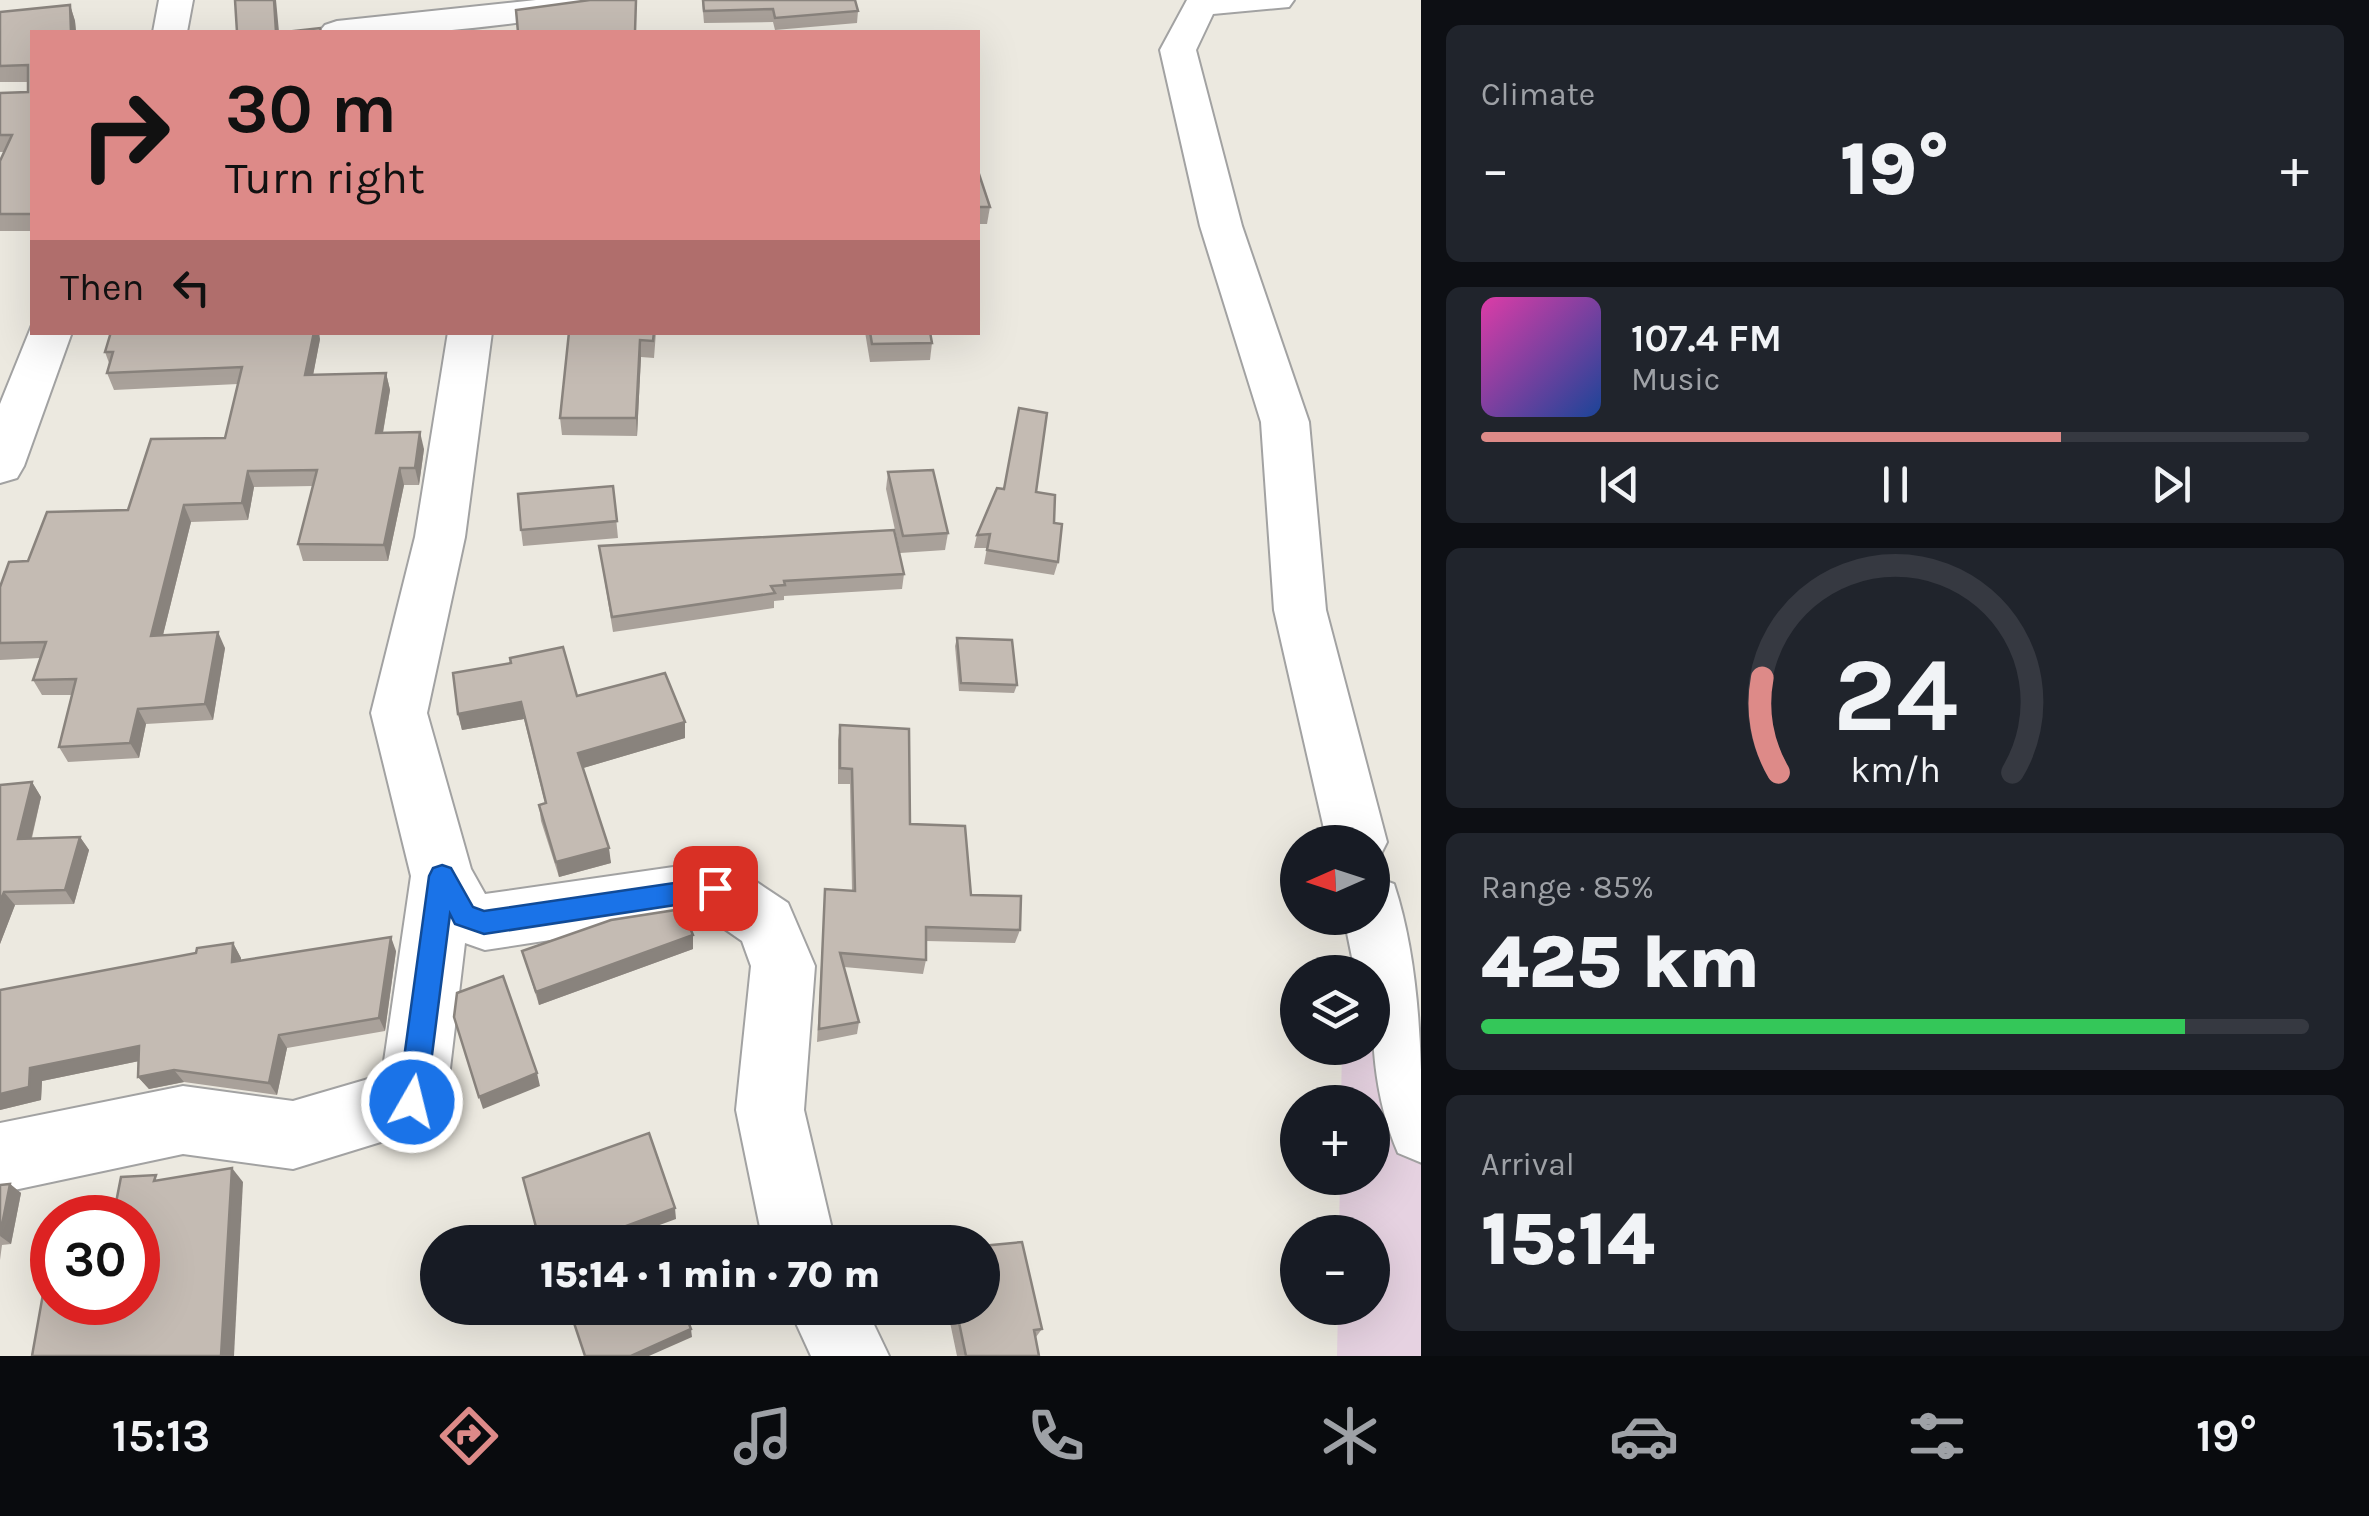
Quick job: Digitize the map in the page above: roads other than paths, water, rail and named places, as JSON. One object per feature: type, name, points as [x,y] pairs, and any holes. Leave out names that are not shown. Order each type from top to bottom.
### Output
[{"type":"street","points":[[170,30],[176,0]]},
{"type":"street","points":[[381,30],[491,25],[562,3],[606,0]]},
{"type":"street","points":[[1277,0],[1200,4],[1178,50],[1221,226],[1285,422],[1300,610],[1354,825]]},
{"type":"street","points":[[0,466],[49,335]]},
{"type":"street","points":[[470,335],[440,538],[398,712],[442,876],[464,916],[484,922],[715,888],[766,923],[783,966],[770,1110],[794,1225]]},
{"type":"street","points":[[0,1158],[183,1120],[293,1135],[337,1119],[412,1102],[442,876]]},
{"type":"street","points":[[1379,935],[1421,1124]]},
{"type":"street","points":[[835,1325],[852,1356]]}]
